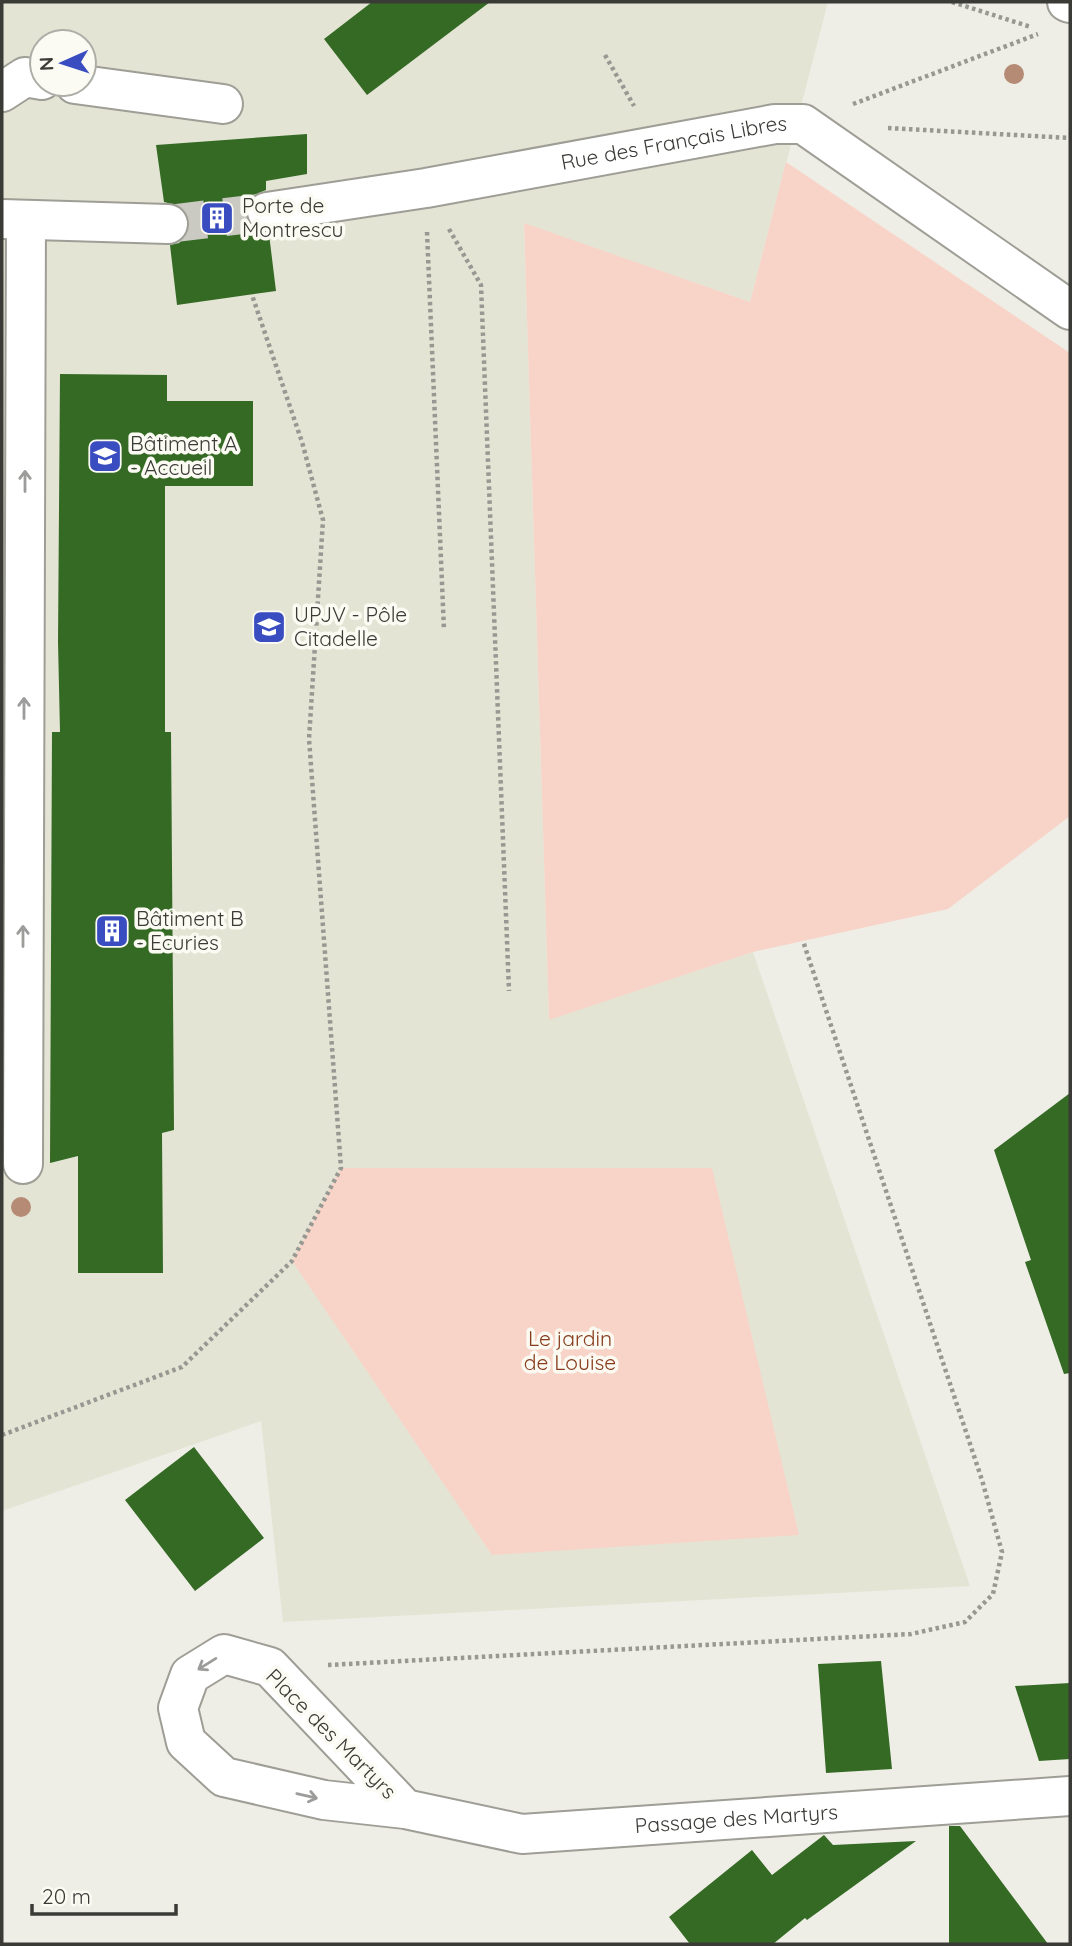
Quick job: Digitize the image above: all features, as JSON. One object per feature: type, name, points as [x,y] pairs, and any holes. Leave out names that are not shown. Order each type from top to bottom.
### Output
[{"type":"street","points":[[2,92],[28,77]]},
{"type":"street","points":[[98,87],[223,104]]},
{"type":"street","name":"Rue des Français Libres","points":[[267,212],[426,188],[775,124],[803,124],[1070,310]]},
{"type":"street","points":[[23,1164],[12,1004],[14,220],[168,224]]},
{"type":"street","name":"Place des Martyrs","points":[[224,1654],[270,1667],[405,1810],[324,1800],[224,1777],[186,1742],[178,1708],[191,1675],[224,1654]]},
{"type":"street","name":"Passage des Martyrs","points":[[405,1810],[522,1834],[1070,1796]]},
{"type":"path","points":[[803,124],[1044,31],[952,2]]},
{"type":"path","points":[[605,55],[654,147]]},
{"type":"path","points":[[883,128],[1070,138]]},
{"type":"path","points":[[426,188],[444,630]]},
{"type":"path","points":[[426,188],[481,285],[509,991]]},
{"type":"path","points":[[2,1435],[181,1367],[292,1261],[341,1168],[309,740],[323,520],[302,442],[252,295]]},
{"type":"path","points":[[270,1667],[911,1634],[965,1622],[993,1594],[1002,1552],[985,1492],[803,941]]},
{"type":"shaded area","name":"UPJV - Pôle Citadelle","points":[[2,2],[828,2],[750,302],[524,224],[549,1019],[753,952],[970,1586],[283,1622],[261,1421],[2,1511]]},
{"type":"green space","points":[[786,162],[1070,353],[1070,816],[948,909],[753,952],[549,1020],[524,223],[750,302]]},
{"type":"green space","name":"Le jardin de Louise","points":[[341,1168],[712,1168],[799,1535],[492,1555],[292,1261]]},
{"type":"building","points":[[372,2],[490,2],[367,95],[324,39]]},
{"type":"building","points":[[307,134],[307,174],[266,181],[266,190],[254,195],[246,205],[245,215],[250,225],[258,232],[269,234],[276,291],[177,305],[170,245],[179,243],[186,236],[190,224],[188,214],[180,206],[164,202],[156,145]]},
{"type":"building","points":[[60,374],[167,375],[167,401],[253,401],[253,486],[165,486],[165,732],[171,732],[174,1130],[162,1133],[163,1273],[78,1273],[78,1156],[50,1163],[52,732],[60,732]]},
{"type":"building","points":[[1070,1093],[1070,1373],[1064,1374],[1025,1262],[1031,1260],[994,1150]]},
{"type":"building","points":[[194,1447],[264,1538],[195,1591],[125,1500]]},
{"type":"building","points":[[881,1661],[892,1769],[826,1773],[818,1664]]},
{"type":"building","points":[[1070,1683],[1070,1759],[1039,1761],[1015,1686]]},
{"type":"building","points":[[949,1826],[960,1826],[1048,1944],[949,1944]]},
{"type":"building","points":[[824,1835],[833,1845],[916,1841],[807,1920],[805,1918],[773,1944],[690,1944],[669,1917],[752,1850],[772,1875]]},
{"type":"tunnel","points":[[168,224],[267,212]]},
{"type":"place","name":"Porte de Montrescu","points":[[217,218]]},
{"type":"place","name":"Bâtiment A - Accueil","points":[[105,456]]},
{"type":"place","name":"UPJV - Pôle Citadelle","points":[[269,627]]},
{"type":"place","name":"Bâtiment B - Ecuries","points":[[112,931]]}]
